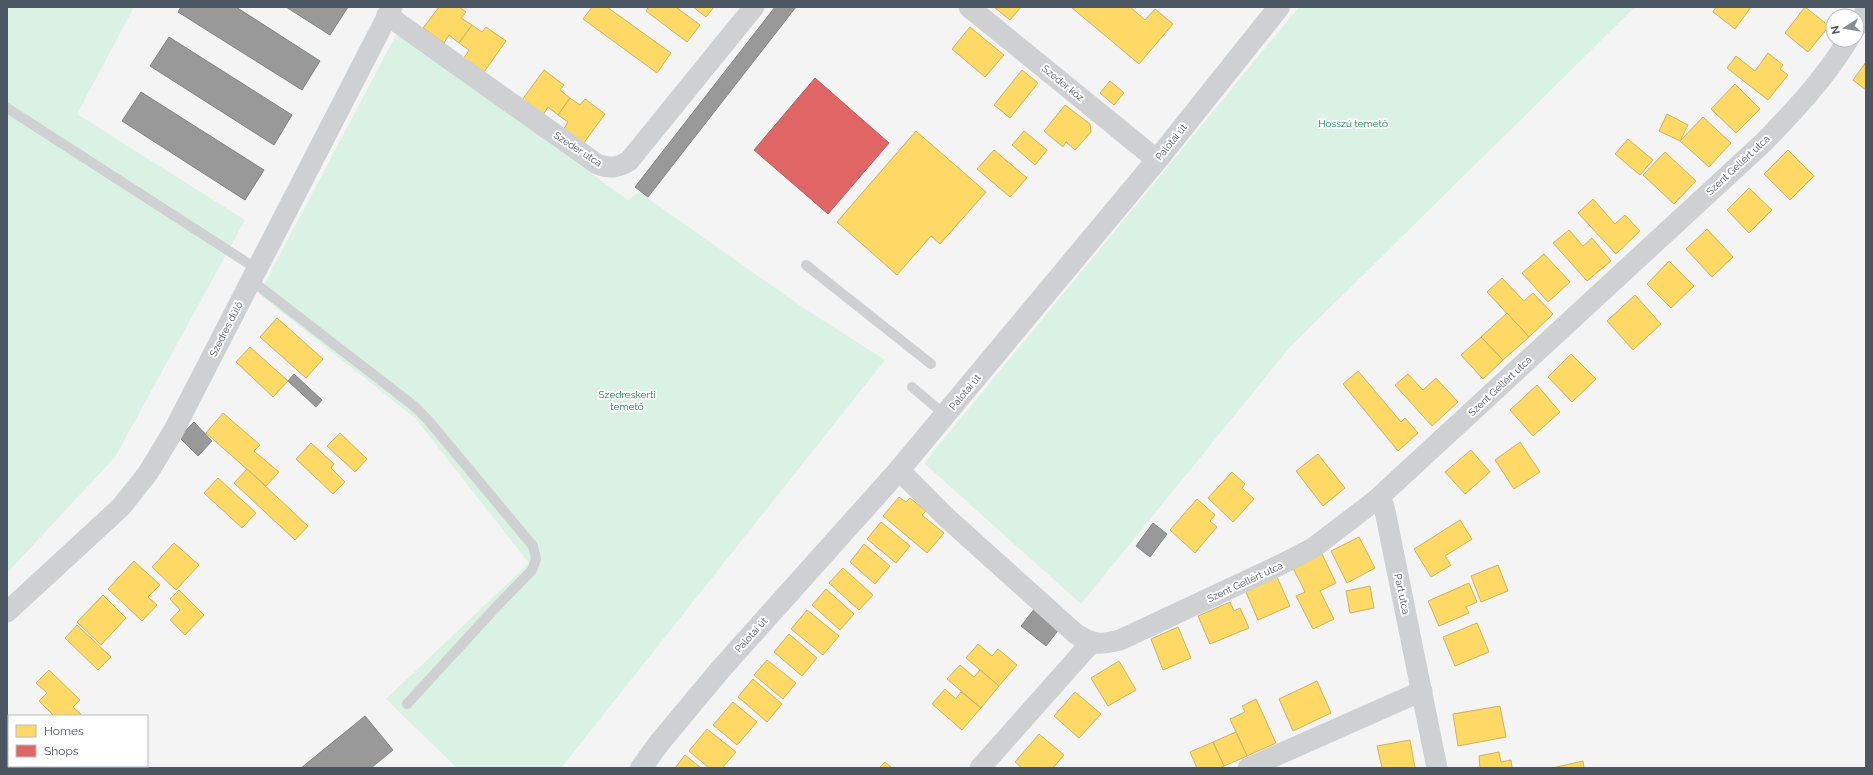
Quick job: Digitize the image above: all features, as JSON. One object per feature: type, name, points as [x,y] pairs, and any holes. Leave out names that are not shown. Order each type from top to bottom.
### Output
[{"type":"main road","name":"Palotai út","points":[[642,768],[660,742],[720,670],[900,470],[1157,160],[1279,7]]},
{"type":"street","name":"Szeder utca","points":[[389,11],[597,164],[608,168],[619,168],[629,161],[754,7]]},
{"type":"street","name":"Szeder köz","points":[[969,7],[1157,160]]},
{"type":"street","name":"Szedres dűlő","points":[[7,612],[121,507],[148,473],[174,430],[389,11]]},
{"type":"street","name":"Szent Gellért utca","points":[[1091,643],[1104,644],[1120,640],[1280,565],[1313,548],[1376,500],[1764,142],[1808,95],[1834,64],[1843,48]]},
{"type":"street","points":[[900,470],[947,518],[1076,634],[1091,643],[980,768]]},
{"type":"street","name":"Part utca","points":[[1376,500],[1384,506],[1437,768]]},
{"type":"street","points":[[1248,768],[1422,691]]},
{"type":"lane","points":[[7,108],[254,275],[414,406],[428,420],[533,546],[536,559],[532,570],[407,704]]},
{"type":"lane","points":[[806,265],[931,364]]},
{"type":"lane","points":[[912,387],[945,415]]},
{"type":"green space","points":[[7,7],[134,7],[77,114],[245,220],[115,457],[7,573]]},
{"type":"green space","name":"Hosszú temető","points":[[1299,7],[1635,7],[1290,347],[1081,604],[924,463]]},
{"type":"green space","name":"Szedreskerti temető","points":[[397,33],[628,200],[639,192],[802,307],[885,360],[561,768],[457,768],[386,699],[529,563],[415,418],[259,294]]},
{"type":"building: Homes","points":[[439,7],[459,7],[466,12],[461,18],[472,25],[459,43],[449,35],[444,43],[423,28]]},
{"type":"building: Homes","points":[[592,7],[607,7],[671,53],[657,73],[583,19]]},
{"type":"building: Homes","points":[[649,7],[676,7],[700,25],[687,42],[646,11]]},
{"type":"building: Homes","points":[[693,7],[714,7],[706,17]]},
{"type":"building: Homes","points":[[994,7],[1021,7],[1010,20]]},
{"type":"building: Homes","points":[[1071,7],[1130,7],[1145,20],[1155,9],[1173,24],[1139,64]]},
{"type":"building: Homes","points":[[1716,7],[1751,7],[1735,29],[1713,12]]},
{"type":"building: Homes","points":[[1805,7],[1825,23],[1825,31],[1808,52],[1785,33]]},
{"type":"building: Homes","points":[[472,25],[482,32],[486,27],[506,41],[484,72],[464,58],[469,50],[459,43]]},
{"type":"building: Homes","points":[[970,27],[1004,55],[985,77],[952,49]]},
{"type":"building: Homes","points":[[1768,53],[1783,65],[1780,69],[1788,75],[1768,100],[1727,68],[1736,56],[1755,71]]},
{"type":"building: Homes","points":[[1866,62],[1866,90],[1853,80]]},
{"type":"building: Homes","points":[[544,70],[564,85],[560,90],[570,98],[558,115],[548,107],[543,115],[522,100]]},
{"type":"building: Homes","points":[[1022,70],[1038,83],[1010,118],[994,105]]},
{"type":"building: Homes","points":[[1110,81],[1124,93],[1114,105],[1100,93]]},
{"type":"building: Homes","points":[[1735,84],[1760,109],[1736,133],[1711,109]]},
{"type":"building: Homes","points":[[570,98],[580,105],[585,99],[605,114],[583,144],[563,130],[568,122],[558,115]]},
{"type":"building: Homes","points":[[1065,105],[1090,124],[1091,132],[1075,150],[1066,142],[1063,147],[1044,131]]},
{"type":"building: Homes","points":[[1667,114],[1688,125],[1680,141],[1659,131]]},
{"type":"building: Homes","points":[[1703,117],[1731,143],[1709,167],[1680,141]]},
{"type":"building: Homes","points":[[916,131],[986,192],[940,244],[931,236],[897,275],[837,222]]},
{"type":"building: Homes","points":[[1024,131],[1047,150],[1035,165],[1012,145]]},
{"type":"building: Homes","points":[[1628,139],[1653,160],[1640,175],[1615,154]]},
{"type":"building: Homes","points":[[994,150],[1027,178],[1010,197],[977,169]]},
{"type":"building: Homes","points":[[1788,150],[1814,176],[1790,200],[1764,174]]},
{"type":"building: Homes","points":[[1665,152],[1696,181],[1674,204],[1643,175]]},
{"type":"building: Homes","points":[[1749,188],[1772,210],[1749,233],[1727,210]]},
{"type":"building: Homes","points":[[1593,199],[1615,224],[1625,215],[1640,231],[1616,254],[1578,213]]},
{"type":"building: Homes","points":[[1707,229],[1733,257],[1712,277],[1686,249]]},
{"type":"building: Homes","points":[[1569,230],[1583,246],[1592,238],[1611,261],[1587,281],[1553,243]]},
{"type":"building: Homes","points":[[1544,254],[1570,282],[1548,302],[1522,273]]},
{"type":"building: Homes","points":[[1669,261],[1694,286],[1671,308],[1647,284]]},
{"type":"building: Homes","points":[[1502,278],[1524,301],[1533,293],[1553,314],[1529,337],[1487,292]]},
{"type":"building: Homes","points":[[1635,295],[1661,324],[1633,350],[1607,321]]},
{"type":"building: Homes","points":[[1507,313],[1529,337],[1503,360],[1481,337]]},
{"type":"building: Homes","points":[[277,318],[323,359],[306,378],[260,337]]},
{"type":"building: Homes","points":[[1481,337],[1503,360],[1483,379],[1461,355]]},
{"type":"building: Homes","points":[[250,347],[288,381],[273,397],[236,362]]},
{"type":"building: Homes","points":[[1571,354],[1596,379],[1572,402],[1548,377]]},
{"type":"building: Homes","points":[[1358,371],[1401,422],[1405,418],[1418,433],[1398,451],[1343,384]]},
{"type":"building: Homes","points":[[1408,374],[1423,390],[1436,378],[1458,402],[1432,426],[1395,385]]},
{"type":"building: Homes","points":[[1537,385],[1560,412],[1533,436],[1510,410]]},
{"type":"building: Homes","points":[[223,413],[260,445],[254,451],[279,472],[266,486],[206,433]]},
{"type":"building: Homes","points":[[340,433],[367,459],[355,472],[327,446]]},
{"type":"building: Homes","points":[[1520,442],[1540,472],[1514,489],[1495,460]]},
{"type":"building: Homes","points":[[311,443],[334,464],[331,468],[345,482],[333,494],[296,459]]},
{"type":"building: Homes","points":[[1471,450],[1490,472],[1465,494],[1445,472]]},
{"type":"building: Homes","points":[[1318,454],[1345,488],[1323,506],[1296,471]]},
{"type":"building: Homes","points":[[247,469],[308,526],[295,540],[234,483]]},
{"type":"building: Homes","points":[[1232,472],[1245,484],[1242,488],[1254,499],[1233,522],[1208,498]]},
{"type":"building: Homes","points":[[218,478],[256,513],[242,528],[204,493]]},
{"type":"building: Homes","points":[[899,497],[906,502],[910,498],[926,511],[922,515],[944,533],[927,553],[883,516]]},
{"type":"building: Homes","points":[[1197,499],[1215,515],[1210,521],[1217,527],[1195,553],[1170,530]]},
{"type":"building: Homes","points":[[1460,520],[1472,539],[1445,556],[1451,565],[1431,577],[1414,549]]},
{"type":"building: Homes","points":[[881,522],[910,546],[896,563],[867,539]]},
{"type":"building: Homes","points":[[1359,537],[1375,568],[1347,583],[1331,551]]},
{"type":"building: Homes","points":[[174,543],[199,565],[176,590],[152,567]]},
{"type":"building: Homes","points":[[864,544],[890,566],[875,584],[850,562]]},
{"type":"building: Homes","points":[[1321,552],[1336,583],[1320,591],[1334,619],[1313,629],[1296,596],[1305,592],[1292,566]]},
{"type":"building: Homes","points":[[134,561],[160,585],[148,597],[157,605],[142,621],[108,589]]},
{"type":"building: Homes","points":[[1498,565],[1508,591],[1481,602],[1471,576]]},
{"type":"building: Homes","points":[[843,568],[873,595],[859,610],[829,583]]},
{"type":"building: Homes","points":[[1277,577],[1290,606],[1258,620],[1245,590]]},
{"type":"building: Homes","points":[[1469,583],[1477,602],[1466,607],[1469,613],[1439,626],[1428,601]]},
{"type":"building: Homes","points":[[1370,586],[1374,608],[1350,613],[1346,591]]},
{"type":"building: Homes","points":[[826,589],[854,614],[840,630],[812,605]]},
{"type":"building: Homes","points":[[179,590],[204,615],[185,635],[170,620],[180,610],[170,599]]},
{"type":"building: Homes","points":[[103,595],[126,618],[101,645],[77,622]]},
{"type":"building: Homes","points":[[1230,602],[1234,611],[1240,608],[1249,628],[1210,644],[1198,616]]},
{"type":"building: Homes","points":[[807,610],[839,636],[823,655],[791,629]]},
{"type":"building: Homes","points":[[1477,623],[1489,652],[1455,666],[1443,637]]},
{"type":"building: Homes","points":[[77,625],[111,657],[98,670],[65,638]]},
{"type":"building: Homes","points":[[1178,627],[1191,658],[1163,670],[1151,639]]},
{"type":"building: Homes","points":[[789,634],[817,658],[802,676],[774,652]]},
{"type":"building: Homes","points":[[978,644],[992,656],[998,649],[1017,665],[999,686],[966,658]]},
{"type":"building: Homes","points":[[767,660],[796,683],[783,699],[754,675]]},
{"type":"building: Homes","points":[[1119,661],[1136,690],[1108,706],[1091,678]]},
{"type":"building: Homes","points":[[960,665],[974,677],[980,670],[999,686],[981,708],[947,679]]},
{"type":"building: Homes","points":[[49,670],[80,700],[73,707],[82,715],[53,715],[39,701],[47,693],[36,683]]},
{"type":"building: Homes","points":[[753,679],[782,704],[767,722],[738,697]]},
{"type":"building: Homes","points":[[1317,681],[1331,713],[1293,731],[1279,699]]},
{"type":"building: Homes","points":[[945,689],[956,699],[961,692],[981,708],[962,730],[932,704]]},
{"type":"building: Homes","points":[[1075,692],[1101,714],[1079,738],[1054,716]]},
{"type":"building: Homes","points":[[1256,699],[1276,743],[1247,756],[1230,719],[1245,712],[1242,706]]},
{"type":"building: Homes","points":[[733,702],[757,722],[737,745],[713,725]]},
{"type":"building: Homes","points":[[1500,706],[1506,737],[1458,746],[1453,714]]},
{"type":"building: Homes","points":[[707,729],[736,752],[722,768],[709,768],[689,751]]},
{"type":"building: Homes","points":[[1236,732],[1247,756],[1224,766],[1213,742]]},
{"type":"building: Homes","points":[[1039,734],[1064,755],[1053,768],[1022,768],[1015,762]]},
{"type":"building: Homes","points":[[1410,740],[1415,768],[1382,768],[1377,746]]},
{"type":"building: Homes","points":[[1213,742],[1224,766],[1220,768],[1197,768],[1190,752]]},
{"type":"building: Homes","points":[[1499,752],[1501,762],[1511,760],[1512,768],[1480,768],[1479,756]]},
{"type":"building: Homes","points":[[685,755],[701,768],[675,768]]},
{"type":"building: Homes","points":[[1583,761],[1584,768],[1552,768]]},
{"type":"building: Homes","points":[[885,762],[892,768],[879,768]]},
{"type":"building: Shops","points":[[815,78],[889,143],[828,214],[754,150]]},
{"type":"building: Industry","points":[[181,7],[236,7],[320,61],[302,90],[178,12]]},
{"type":"building: Industry","points":[[286,7],[348,7],[330,35]]},
{"type":"building: Industry","points":[[775,7],[796,7],[648,197],[635,187]]},
{"type":"building: Industry","points":[[169,37],[292,115],[274,145],[150,66]]},
{"type":"building: Industry","points":[[141,92],[264,170],[245,200],[122,121]]},
{"type":"building: Industry","points":[[294,374],[322,400],[316,407],[288,381]]},
{"type":"building: Industry","points":[[194,422],[212,441],[198,456],[179,437]]},
{"type":"building: Industry","points":[[1153,523],[1167,534],[1150,557],[1136,546]]},
{"type":"building: Industry","points":[[1035,608],[1060,628],[1046,646],[1021,626]]},
{"type":"building: Industry","points":[[365,716],[393,750],[371,768],[301,768]]}]
